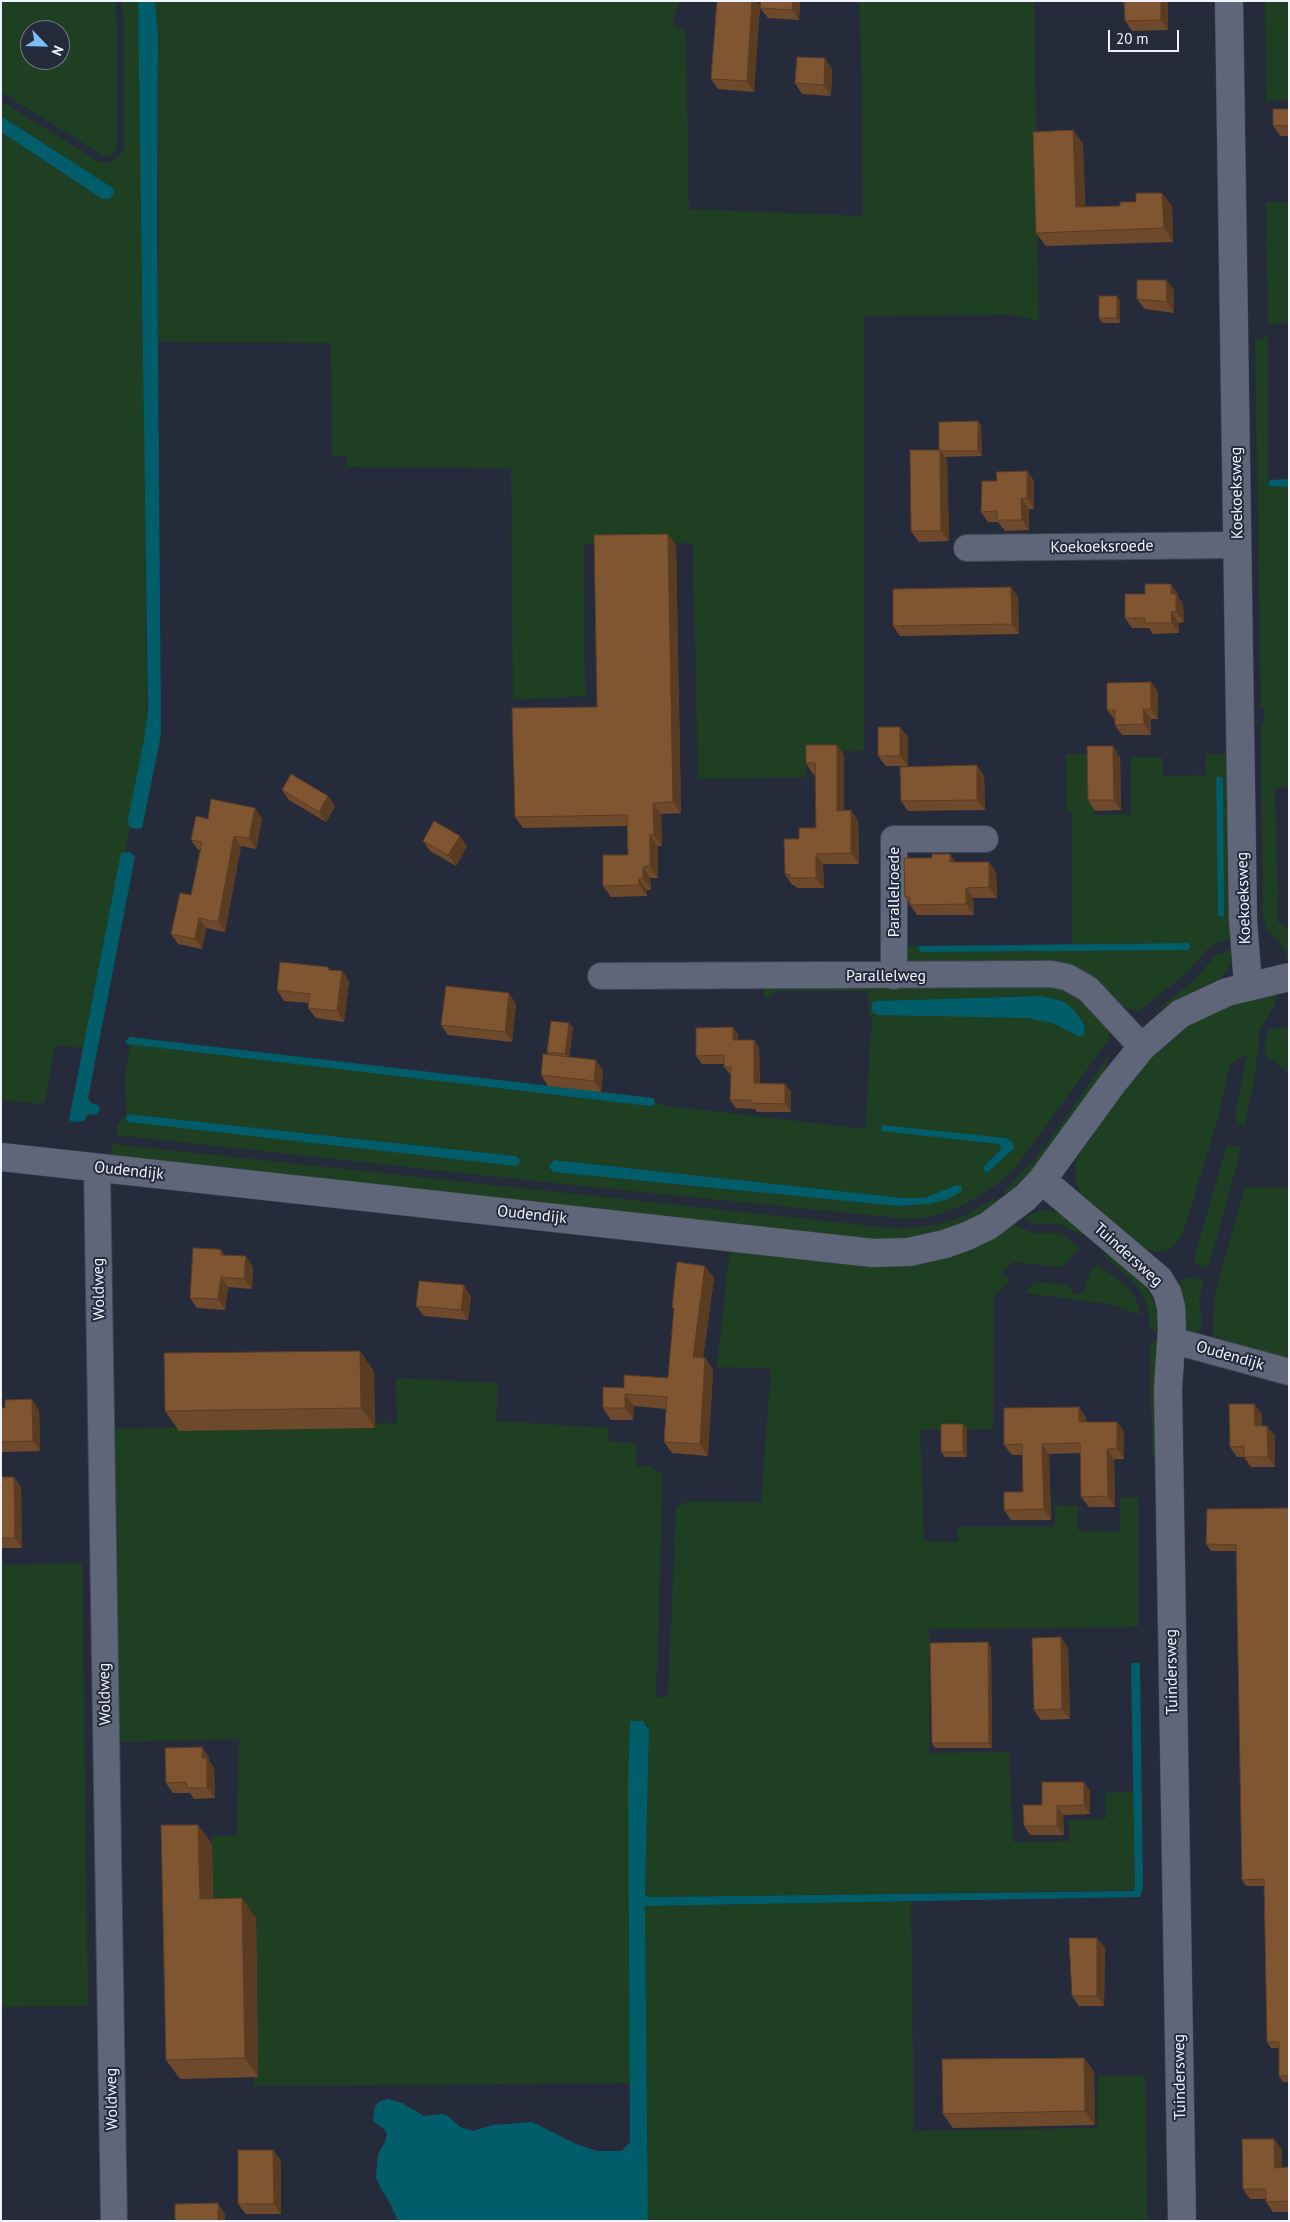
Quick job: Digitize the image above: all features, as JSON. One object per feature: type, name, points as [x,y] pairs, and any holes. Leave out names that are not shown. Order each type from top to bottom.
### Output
[{"type":"street","name":"Koekoeksweg","points":[[1229,1],[1243,910],[1248,986]]},
{"type":"street","name":"Koekoeksroede","points":[[966,548],[1238,545]]},
{"type":"street","name":"Parallelroede","points":[[894,976],[894,839],[985,839]]},
{"type":"street","name":"Parallelweg","points":[[601,976],[1051,974],[1067,976],[1088,989],[1142,1047]]},
{"type":"street","points":[[1042,1180],[1112,1084],[1142,1047],[1180,1014],[1214,996],[1289,977]]},
{"type":"street","name":"Oudendijk","points":[[1,1157],[891,1253],[927,1249],[967,1236],[988,1226],[1010,1211],[1042,1180]]},
{"type":"street","name":"Woldweg","points":[[97,1168],[114,2221]]},
{"type":"street","name":"Tuindersweg","points":[[1042,1180],[1164,1285],[1171,1307],[1168,1388],[1182,2221]]},
{"type":"street","name":"Oudendijk","points":[[1171,1340],[1289,1372]]},
{"type":"green space","points":[[1,1],[115,1],[117,31],[117,140],[116,148],[111,155],[105,156],[1,92]]},
{"type":"green space","points":[[122,1],[138,1],[143,234],[147,728],[127,823],[130,827],[125,853],[121,854],[83,1048],[55,1045],[45,1102],[41,1104],[1,1100],[1,132],[101,198],[114,192],[113,188],[1,116],[1,101],[96,160],[104,163],[115,161],[123,151],[124,141],[124,30]]},
{"type":"green space","points":[[155,1],[679,1],[672,24],[686,31],[689,209],[863,216],[862,73],[859,1],[1034,1],[1039,321],[1010,315],[864,316],[864,751],[807,752],[806,777],[698,779],[693,543],[584,544],[585,696],[513,700],[511,468],[346,467],[346,456],[332,456],[331,343],[158,342],[158,35]]},
{"type":"green space","points":[[1265,1],[1289,1],[1289,100],[1266,101]]},
{"type":"green space","points":[[1266,202],[1289,202],[1289,323],[1268,324]]},
{"type":"green space","points":[[1268,336],[1268,482],[1270,487],[1289,487],[1289,787],[1275,788],[1278,922],[1289,932],[1289,961],[1287,961],[1285,949],[1266,929],[1263,916],[1261,724],[1264,721],[1264,709],[1261,707],[1255,341]]},
{"type":"green space","points":[[1066,754],[1093,754],[1094,815],[1131,814],[1131,757],[1162,757],[1162,776],[1206,775],[1206,754],[1231,754],[1235,938],[1219,942],[1205,951],[1188,972],[1139,1011],[1126,1008],[1108,994],[906,965],[905,946],[920,946],[918,948],[1189,943],[1072,944],[1072,812],[1066,811]],"holes":[[[1218,776],[1219,916],[1216,779]]]},
{"type":"green space","points":[[1234,949],[1231,963],[1222,977],[1181,1000],[1156,1011],[1192,982],[1216,955]]},
{"type":"green space","points":[[1068,986],[1108,1027],[1110,1038],[1015,1168],[999,1183],[967,1203],[938,1215],[922,1218],[908,1219],[535,1181],[117,1135],[117,1124],[127,1114],[125,1081],[130,1044],[649,1106],[654,1105],[655,1102],[668,1106],[865,1129],[872,1016],[869,1016],[868,991],[777,991],[769,998],[764,998],[764,987]],"holes":[[[1041,996],[1063,1001],[1074,1010],[1084,1024],[1079,1037],[1066,1029],[1042,1020],[1014,1016],[875,1014],[875,1001]],[[127,1114],[515,1156],[519,1158],[518,1165],[128,1122],[126,1120]],[[996,1143],[1014,1144],[984,1166],[1000,1150],[1000,1146]],[[554,1160],[903,1198],[924,1198],[957,1185],[914,1206],[898,1206],[553,1172],[550,1170],[551,1162]]]},
{"type":"green space","points":[[1276,994],[1275,1005],[1259,1032],[1256,1069],[1245,1126],[1238,1123],[1235,1114],[1246,1055],[1230,1064],[1218,1118],[1183,1233],[1176,1244],[1169,1250],[1159,1252],[1145,1249],[1080,1193],[1076,1181],[1075,1165],[1077,1158],[1153,1052],[1197,1019],[1241,1002]]},
{"type":"green space","points":[[1289,1027],[1289,1074],[1265,1054],[1265,1040],[1270,1029]]},
{"type":"green space","points":[[1110,1054],[1106,1068],[1055,1142],[1036,1167],[1007,1195],[1005,1192],[1007,1188],[1044,1148]]},
{"type":"green space","points":[[112,1144],[900,1229],[935,1225],[964,1216],[993,1199],[998,1202],[978,1215],[943,1231],[904,1238],[869,1239],[110,1158]]},
{"type":"green space","points":[[1238,1146],[1241,1149],[1214,1248],[1206,1268],[1196,1264],[1194,1259],[1226,1148]]},
{"type":"green space","points":[[1245,1187],[1289,1188],[1289,1360],[1213,1336],[1215,1293]]},
{"type":"green space","points":[[1046,1210],[1063,1214],[1083,1231],[1083,1234],[1081,1235],[1061,1224],[1037,1224],[1024,1219],[1027,1215]]},
{"type":"green space","points":[[1014,1225],[1033,1233],[1060,1233],[1080,1248],[1062,1267],[1013,1262],[1001,1275],[1011,1278],[994,1297],[993,1429],[920,1430],[924,1541],[958,1542],[958,1527],[1055,1527],[1055,1505],[1078,1506],[1078,1531],[1120,1532],[1120,1497],[1138,1497],[1138,1627],[929,1629],[929,1753],[1009,1752],[1013,1842],[1070,1841],[1069,1820],[1106,1819],[1105,1793],[1134,1792],[1135,1890],[651,1897],[645,1895],[649,1730],[646,1723],[630,1721],[628,1779],[630,2083],[254,2086],[253,1918],[211,1918],[212,1836],[237,1836],[239,1739],[114,1742],[106,1429],[397,1423],[396,1378],[498,1383],[496,1421],[608,1428],[609,1441],[636,1443],[637,1467],[650,1466],[663,1475],[656,1697],[668,1697],[676,1507],[689,1501],[761,1503],[771,1368],[717,1367],[730,1250],[814,1261],[883,1267],[901,1266],[950,1256]]},
{"type":"green space","points":[[1107,1252],[1144,1284],[1152,1297],[1160,1319],[1158,1332],[1150,1328],[1148,1307],[1141,1292],[1132,1280],[1104,1256]]},
{"type":"green space","points":[[1098,1264],[1128,1288],[1135,1297],[1141,1315],[1108,1304],[1025,1293],[1035,1282],[1067,1285],[1071,1288],[1072,1293],[1082,1294],[1092,1268]]},
{"type":"green space","points":[[1194,1276],[1204,1280],[1199,1299],[1202,1324],[1200,1329],[1195,1332],[1191,1331],[1184,1324],[1180,1293],[1180,1281]]},
{"type":"green space","points":[[1156,1340],[1160,1342],[1157,1457],[1155,1458],[1152,1457],[1150,1346],[1151,1342]]},
{"type":"green space","points":[[82,1563],[88,2006],[1,2007],[1,1565]]},
{"type":"green space","points":[[911,1901],[914,2131],[1097,2128],[1098,2076],[1145,2076],[1147,2221],[648,2221],[645,1906]]},
{"type":"water","points":[[138,1],[155,1],[158,35],[157,225],[161,735],[142,828],[136,829],[127,824],[144,740],[148,710]]},
{"type":"water","points":[[1,116],[113,188],[114,192],[110,199],[101,198],[1,132]]},
{"type":"water","points":[[1289,479],[1289,487],[1268,486],[1270,480]]},
{"type":"water","points":[[1217,776],[1223,778],[1224,917],[1218,915]]},
{"type":"water","points":[[130,852],[135,857],[88,1098],[91,1103],[98,1105],[100,1110],[96,1115],[88,1114],[84,1121],[73,1122],[69,1120],[121,853]]},
{"type":"water","points":[[1189,943],[1191,947],[1188,950],[920,952],[918,947],[920,946]]},
{"type":"water","points":[[1041,996],[1063,1001],[1074,1010],[1084,1024],[1085,1034],[1079,1037],[1055,1024],[1028,1018],[878,1015],[873,1013],[872,1010],[872,1003],[875,1001]]},
{"type":"water","points":[[130,1037],[653,1098],[655,1102],[654,1105],[649,1106],[127,1044],[125,1041]]},
{"type":"water","points":[[127,1114],[515,1156],[519,1158],[520,1162],[516,1166],[128,1122],[126,1120]]},
{"type":"water","points":[[882,1125],[1006,1138],[1014,1144],[1014,1148],[987,1173],[984,1170],[984,1166],[1000,1150],[999,1144],[881,1131]]},
{"type":"water","points":[[554,1160],[903,1198],[924,1198],[957,1185],[962,1187],[961,1192],[946,1200],[928,1204],[898,1206],[553,1172],[549,1167]]},
{"type":"water","points":[[1132,1663],[1139,1663],[1140,1666],[1143,1888],[1140,1897],[645,1906],[648,2221],[398,2221],[376,2177],[378,2154],[387,2134],[384,2129],[373,2121],[375,2106],[379,2102],[388,2099],[402,2103],[424,2116],[442,2114],[448,2116],[460,2127],[473,2131],[493,2125],[532,2122],[576,2144],[598,2151],[622,2151],[630,2142],[628,1779],[630,1721],[643,1721],[649,1730],[645,1896],[1133,1891],[1135,1889]]},
{"type":"building","points":[[717,1],[752,1],[747,81],[711,79]]},
{"type":"building","points":[[761,1],[793,1],[792,10],[760,8]]},
{"type":"building","points":[[1124,1],[1161,1],[1161,20],[1125,21]]},
{"type":"building","points":[[797,57],[825,58],[824,85],[795,83]]},
{"type":"building","points":[[1273,109],[1289,109],[1289,126],[1273,125]]},
{"type":"building","points":[[1073,130],[1076,207],[1120,206],[1120,202],[1136,202],[1136,193],[1162,193],[1164,228],[1036,233],[1033,132]]},
{"type":"building","points":[[1137,280],[1166,280],[1167,302],[1137,299]]},
{"type":"building","points":[[1099,296],[1117,296],[1117,318],[1099,318]]},
{"type":"building","points":[[978,421],[978,451],[939,450],[939,422]]},
{"type":"building","points":[[910,450],[940,450],[941,531],[911,531]]},
{"type":"building","points":[[1027,471],[1027,498],[1021,498],[1022,520],[997,520],[997,511],[981,512],[982,481],[997,481],[996,472]]},
{"type":"building","points":[[668,534],[673,802],[653,803],[654,835],[650,835],[650,866],[643,867],[643,878],[639,878],[639,885],[603,886],[603,855],[628,855],[627,815],[515,817],[512,708],[597,707],[594,535]]},
{"type":"building","points":[[1145,584],[1171,584],[1171,594],[1176,594],[1176,612],[1171,612],[1172,623],[1145,623],[1145,618],[1125,618],[1125,594],[1145,594]]},
{"type":"building","points":[[1011,587],[1012,624],[893,626],[893,589]]},
{"type":"building","points":[[1151,682],[1151,709],[1143,709],[1144,724],[1115,725],[1115,710],[1107,710],[1107,683]]},
{"type":"building","points":[[878,727],[900,727],[900,756],[878,756]]},
{"type":"building","points":[[806,745],[837,745],[837,811],[851,810],[851,853],[816,854],[816,878],[790,878],[790,874],[785,874],[784,839],[799,839],[799,828],[816,828],[815,763],[806,763]]},
{"type":"building","points":[[1087,746],[1113,746],[1114,800],[1088,800]]},
{"type":"building","points":[[977,765],[977,800],[901,801],[900,767]]},
{"type":"building","points":[[291,774],[328,796],[319,812],[282,790]]},
{"type":"building","points":[[211,799],[255,808],[249,838],[234,836],[218,922],[199,918],[195,939],[171,934],[180,893],[191,895],[202,842],[191,840],[196,816],[208,819]]},
{"type":"building","points":[[434,821],[460,836],[448,855],[423,841]]},
{"type":"building","points":[[932,854],[950,854],[950,862],[989,862],[989,887],[966,888],[966,904],[910,905],[910,897],[905,897],[904,858],[932,858]]},
{"type":"building","points":[[280,962],[328,967],[328,970],[342,971],[337,1011],[308,1008],[310,994],[277,990]]},
{"type":"building","points":[[446,986],[509,993],[505,1032],[441,1025]]},
{"type":"building","points":[[551,1021],[569,1023],[565,1054],[547,1052]]},
{"type":"building","points":[[733,1027],[733,1040],[754,1040],[754,1083],[785,1084],[785,1104],[751,1103],[751,1100],[730,1100],[731,1067],[724,1067],[724,1055],[696,1056],[696,1028]]},
{"type":"building","points":[[543,1054],[596,1060],[594,1081],[541,1075]]},
{"type":"building","points":[[193,1248],[221,1250],[221,1255],[246,1256],[244,1279],[221,1277],[218,1299],[190,1298]]},
{"type":"building","points":[[677,1262],[705,1266],[693,1357],[705,1358],[700,1444],[664,1442],[667,1397],[625,1394],[625,1408],[603,1408],[603,1387],[624,1388],[624,1375],[668,1378],[674,1308],[672,1307]]},
{"type":"building","points":[[419,1281],[464,1285],[461,1310],[416,1306]]},
{"type":"building","points":[[360,1351],[361,1408],[165,1411],[164,1353]]},
{"type":"building","points":[[32,1399],[33,1441],[1,1442],[1,1408],[5,1408],[5,1400]]},
{"type":"building","points":[[1229,1404],[1254,1404],[1255,1426],[1267,1426],[1268,1457],[1244,1457],[1244,1446],[1230,1447]]},
{"type":"building","points":[[1079,1407],[1079,1422],[1117,1422],[1117,1448],[1107,1449],[1108,1496],[1081,1497],[1080,1443],[1042,1444],[1044,1509],[1004,1510],[1004,1492],[1023,1492],[1022,1444],[1004,1445],[1004,1408]]},
{"type":"building","points":[[941,1424],[963,1424],[963,1452],[941,1452]]},
{"type":"building","points":[[1,1477],[14,1477],[15,1538],[1,1538]]},
{"type":"building","points":[[1289,1508],[1289,2076],[1279,2076],[1279,2042],[1267,2042],[1264,1879],[1242,1880],[1236,1545],[1206,1544],[1207,1509]]},
{"type":"building","points":[[1061,1637],[1062,1709],[1034,1710],[1032,1638]]},
{"type":"building","points":[[988,1642],[989,1743],[932,1743],[930,1643]]},
{"type":"building","points":[[202,1747],[202,1758],[207,1758],[207,1788],[187,1788],[186,1782],[166,1783],[165,1748]]},
{"type":"building","points":[[1042,1782],[1084,1782],[1084,1805],[1057,1806],[1057,1826],[1024,1826],[1023,1805],[1042,1805]]},
{"type":"building","points":[[161,1825],[198,1825],[200,1899],[242,1898],[245,2058],[166,2060]]},
{"type":"building","points":[[1069,1938],[1097,1938],[1097,1996],[1072,1996]]},
{"type":"building","points":[[1084,2058],[1085,2111],[943,2114],[942,2059]]},
{"type":"building","points":[[1242,2139],[1274,2139],[1275,2168],[1289,2167],[1289,2201],[1266,2202],[1266,2189],[1243,2189]]},
{"type":"building","points":[[238,2150],[273,2150],[274,2204],[238,2204]]},
{"type":"building","points":[[218,2203],[218,2221],[175,2221],[175,2204]]}]
